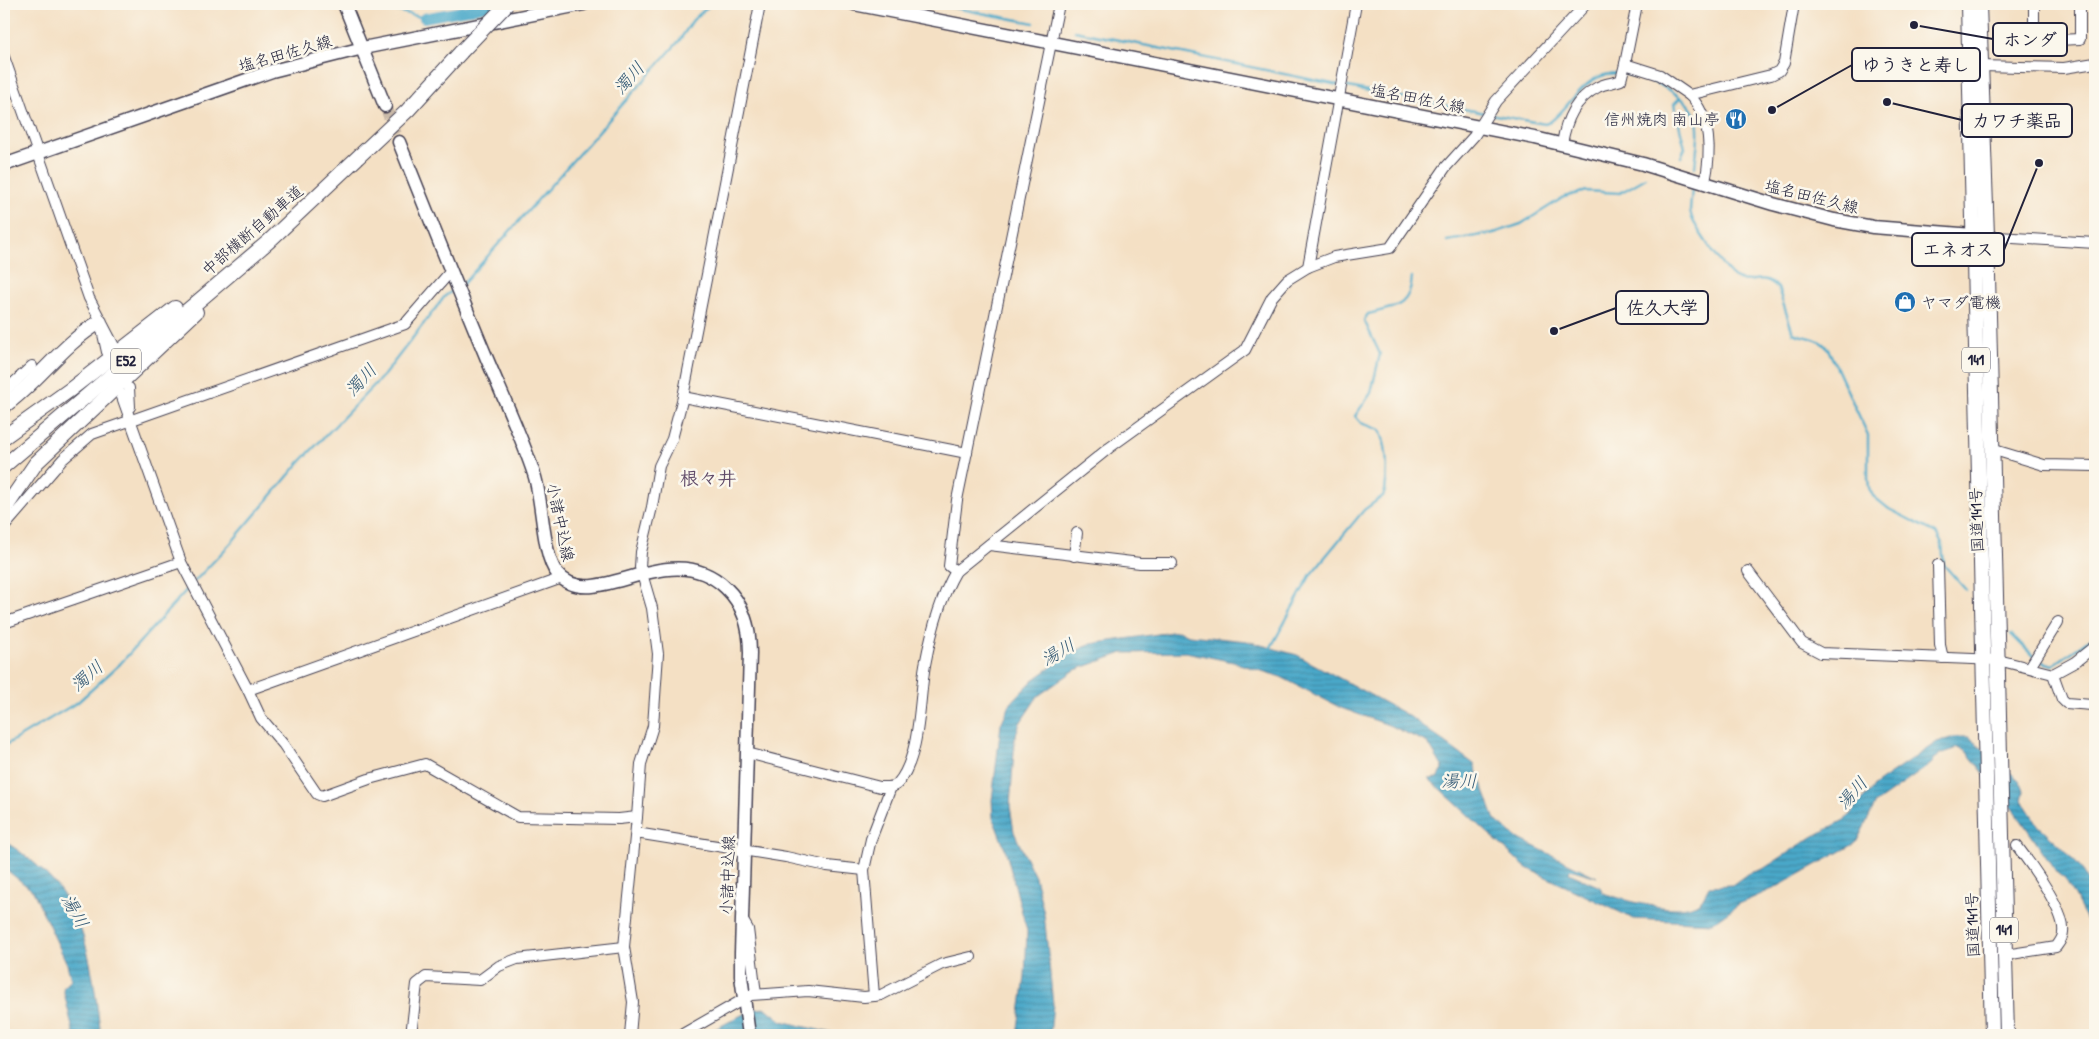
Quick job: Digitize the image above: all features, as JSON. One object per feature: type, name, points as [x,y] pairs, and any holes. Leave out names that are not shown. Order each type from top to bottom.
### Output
[{"type":"highway","name":"中部横断自動車道","points":[[4,466],[248,257],[268,242],[408,110],[507,4]]},
{"type":"highway","name":"国道141号","points":[[1968,4],[1991,449],[2007,1035]]},
{"type":"highway","name":"国道141号","points":[[1979,4],[1982,66],[1980,236],[1983,716],[1992,1035]]},
{"type":"highway","points":[[4,510],[36,463],[268,242]]},
{"type":"highway","points":[[4,436],[71,389],[180,304],[248,257]]},
{"type":"highway","points":[[4,406],[71,342],[100,322]]},
{"type":"main road","points":[[344,4],[385,106]]},
{"type":"main road","name":"塩名田佐久線","points":[[4,165],[272,71],[363,48],[584,4]]},
{"type":"main road","name":"塩名田佐久線","points":[[854,4],[1051,44],[1340,89],[1485,119],[1562,144],[1705,182],[1788,209],[1847,223],[1980,236]]},
{"type":"main road","name":"小諸中込線","points":[[399,142],[534,473],[550,559],[554,568],[562,578],[577,586],[596,586],[641,573],[673,568],[698,571],[723,585],[741,608],[750,645],[741,918],[742,976],[748,998],[749,1035]]},
{"type":"street","points":[[497,4],[499,20]]},
{"type":"street","points":[[630,1035],[633,1002],[624,947],[641,764],[653,726],[658,654],[652,608],[641,573],[641,552],[659,466],[672,439],[683,397],[760,4]]},
{"type":"street","points":[[956,570],[949,566],[957,500],[1059,4]]},
{"type":"street","points":[[1308,267],[1356,4]]},
{"type":"street","points":[[874,996],[864,870],[871,839],[891,787],[901,778],[912,754],[925,665],[940,608],[956,570],[1109,448],[1245,350],[1277,289],[1308,267],[1334,257],[1390,248],[1445,168],[1524,68],[1586,4]]},
{"type":"street","points":[[1562,144],[1568,119],[1580,100],[1599,86],[1618,82],[1623,70],[1637,4]]},
{"type":"street","points":[[1689,95],[1771,75],[1779,71],[1784,63],[1794,4]]},
{"type":"street","points":[[2034,4],[2034,41],[2080,39],[2080,4]]},
{"type":"street","points":[[4,57],[89,298],[111,350]]},
{"type":"street","points":[[1982,66],[2064,68],[2095,63]]},
{"type":"street","points":[[1623,70],[1660,75],[1689,95],[1698,106],[1705,123],[1709,151],[1705,182]]},
{"type":"street","points":[[1980,236],[2095,243]]},
{"type":"street","points":[[4,527],[22,504],[92,434],[405,324],[453,275]]},
{"type":"street","points":[[4,392],[32,366]]},
{"type":"street","points":[[125,391],[132,420],[181,562],[199,593],[261,718],[283,744],[317,794],[322,796],[369,779],[425,764],[518,818],[619,819],[637,817]]},
{"type":"street","points":[[683,397],[967,453]]},
{"type":"street","points":[[1991,449],[2044,466],[2095,466]]},
{"type":"street","points":[[1074,556],[1077,534]]},
{"type":"street","points":[[989,545],[1140,563],[1172,563]]},
{"type":"street","points":[[4,623],[181,562]]},
{"type":"street","points":[[1938,565],[1940,645],[1943,658]]},
{"type":"street","points":[[1748,571],[1802,644],[1812,649],[1833,655],[2034,662],[2053,674],[2062,699],[2066,704],[2092,704]]},
{"type":"street","points":[[248,690],[562,578]]},
{"type":"street","points":[[2034,662],[2058,622]]},
{"type":"street","points":[[2053,674],[2075,662],[2095,646]]},
{"type":"street","points":[[747,753],[880,787],[891,787]]},
{"type":"street","points":[[636,833],[744,850],[827,866],[864,870]]},
{"type":"street","points":[[2005,956],[2056,947],[2064,934],[2061,919],[2042,881],[2017,846]]},
{"type":"street","points":[[410,1035],[417,984],[426,977],[480,980],[500,966],[517,959],[624,947]]},
{"type":"street","points":[[681,1035],[748,998],[808,991],[881,995],[942,964],[971,956]]},
{"type":"water","name":"湯川","points":[[1178,631],[1189,635],[1247,641],[1297,655],[1409,716],[1474,764],[1495,820],[1517,838],[1597,877],[1570,869],[1569,873],[1600,887],[1603,893],[1666,908],[1691,906],[1701,901],[1709,886],[1732,885],[1747,874],[1763,869],[1812,837],[1846,819],[1876,784],[1937,742],[1954,737],[1969,737],[2020,781],[2024,791],[2022,800],[2038,825],[2064,849],[2084,872],[2095,894],[2095,935],[2065,879],[2057,873],[2019,817],[1966,751],[1958,748],[1940,754],[1931,764],[1876,803],[1856,843],[1775,888],[1739,904],[1712,923],[1634,919],[1525,867],[1429,779],[1437,778],[1443,768],[1428,743],[1391,726],[1341,708],[1281,677],[1233,662],[1186,652],[1123,653],[1075,670],[1038,696],[1020,723],[1015,738],[1010,806],[1014,832],[1035,877],[1044,913],[1053,1004],[1050,1035],[1017,1035],[1025,977],[1027,931],[1006,852],[993,818],[992,800],[1001,724],[1010,704],[1033,680],[1071,653],[1091,644]]},
{"type":"water","name":"湯川","points":[[4,841],[31,860],[52,880],[68,902],[79,924],[87,948],[101,1035],[74,1035],[63,988],[71,980],[67,964],[33,891],[4,868]]},
{"type":"water","points":[[766,1008],[782,1021],[839,1035],[704,1035],[753,1009]]},
{"type":"waterway","points":[[371,4],[424,18]]},
{"type":"waterway","name":"濁川","points":[[462,285],[679,41],[693,20],[711,4]]},
{"type":"waterway","points":[[934,4],[1034,23]]},
{"type":"waterway","points":[[424,18],[494,5]]},
{"type":"waterway","points":[[1075,31],[1338,85]]},
{"type":"waterway","points":[[1490,114],[1545,124],[1558,115],[1587,84],[1607,74],[1620,73]]},
{"type":"waterway","points":[[1625,74],[1647,80],[1671,91],[1690,107],[1696,117],[1698,128],[1695,167]]},
{"type":"waterway","points":[[1343,86],[1485,113]]},
{"type":"waterway","points":[[1680,98],[1674,104],[1685,148],[1681,157]]},
{"type":"waterway","points":[[1447,241],[1494,233],[1521,224],[1564,197],[1586,191],[1620,193],[1646,178]]},
{"type":"waterway","points":[[1692,189],[1690,211],[1692,218],[1725,268],[1735,278],[1741,280],[1762,279],[1772,283],[1778,288],[1793,333],[1821,342],[1828,349],[1868,435],[1868,478],[1869,488],[1873,496],[1889,509],[1936,533],[1942,544],[1944,565],[1966,590]]},
{"type":"waterway","points":[[1270,649],[1311,574],[1364,510],[1383,496],[1385,491],[1387,460],[1380,430],[1361,423],[1355,416],[1371,393],[1380,354],[1364,320],[1368,314],[1393,307],[1404,300],[1411,287],[1412,277]]},
{"type":"waterway","name":"濁川","points":[[195,581],[231,543],[300,462],[384,375],[445,296],[455,289]]},
{"type":"waterway","name":"濁川","points":[[4,746],[78,702],[120,664],[191,585]]},
{"type":"waterway","points":[[2011,634],[2033,656]]},
{"type":"waterway","points":[[2037,660],[2053,665],[2095,636]]},
{"type":"tunnel","points":[[385,106],[399,142]]},
{"type":"place","name":"ホンダ","points":[[1914,25]]},
{"type":"place","name":"カワチ薬品","points":[[1887,102]]},
{"type":"place","name":"ゆうきと寿し","points":[[1772,110]]},
{"type":"place","name":"信州焼肉 南山亭","points":[[1736,119]]},
{"type":"place","name":"エネオス","points":[[2039,163]]},
{"type":"place","name":"ヤマダ電機","points":[[1905,302]]},
{"type":"place","name":"佐久大学","points":[[1554,331]]},
{"type":"district","name":"根々井","points":[[708,478]]}]
